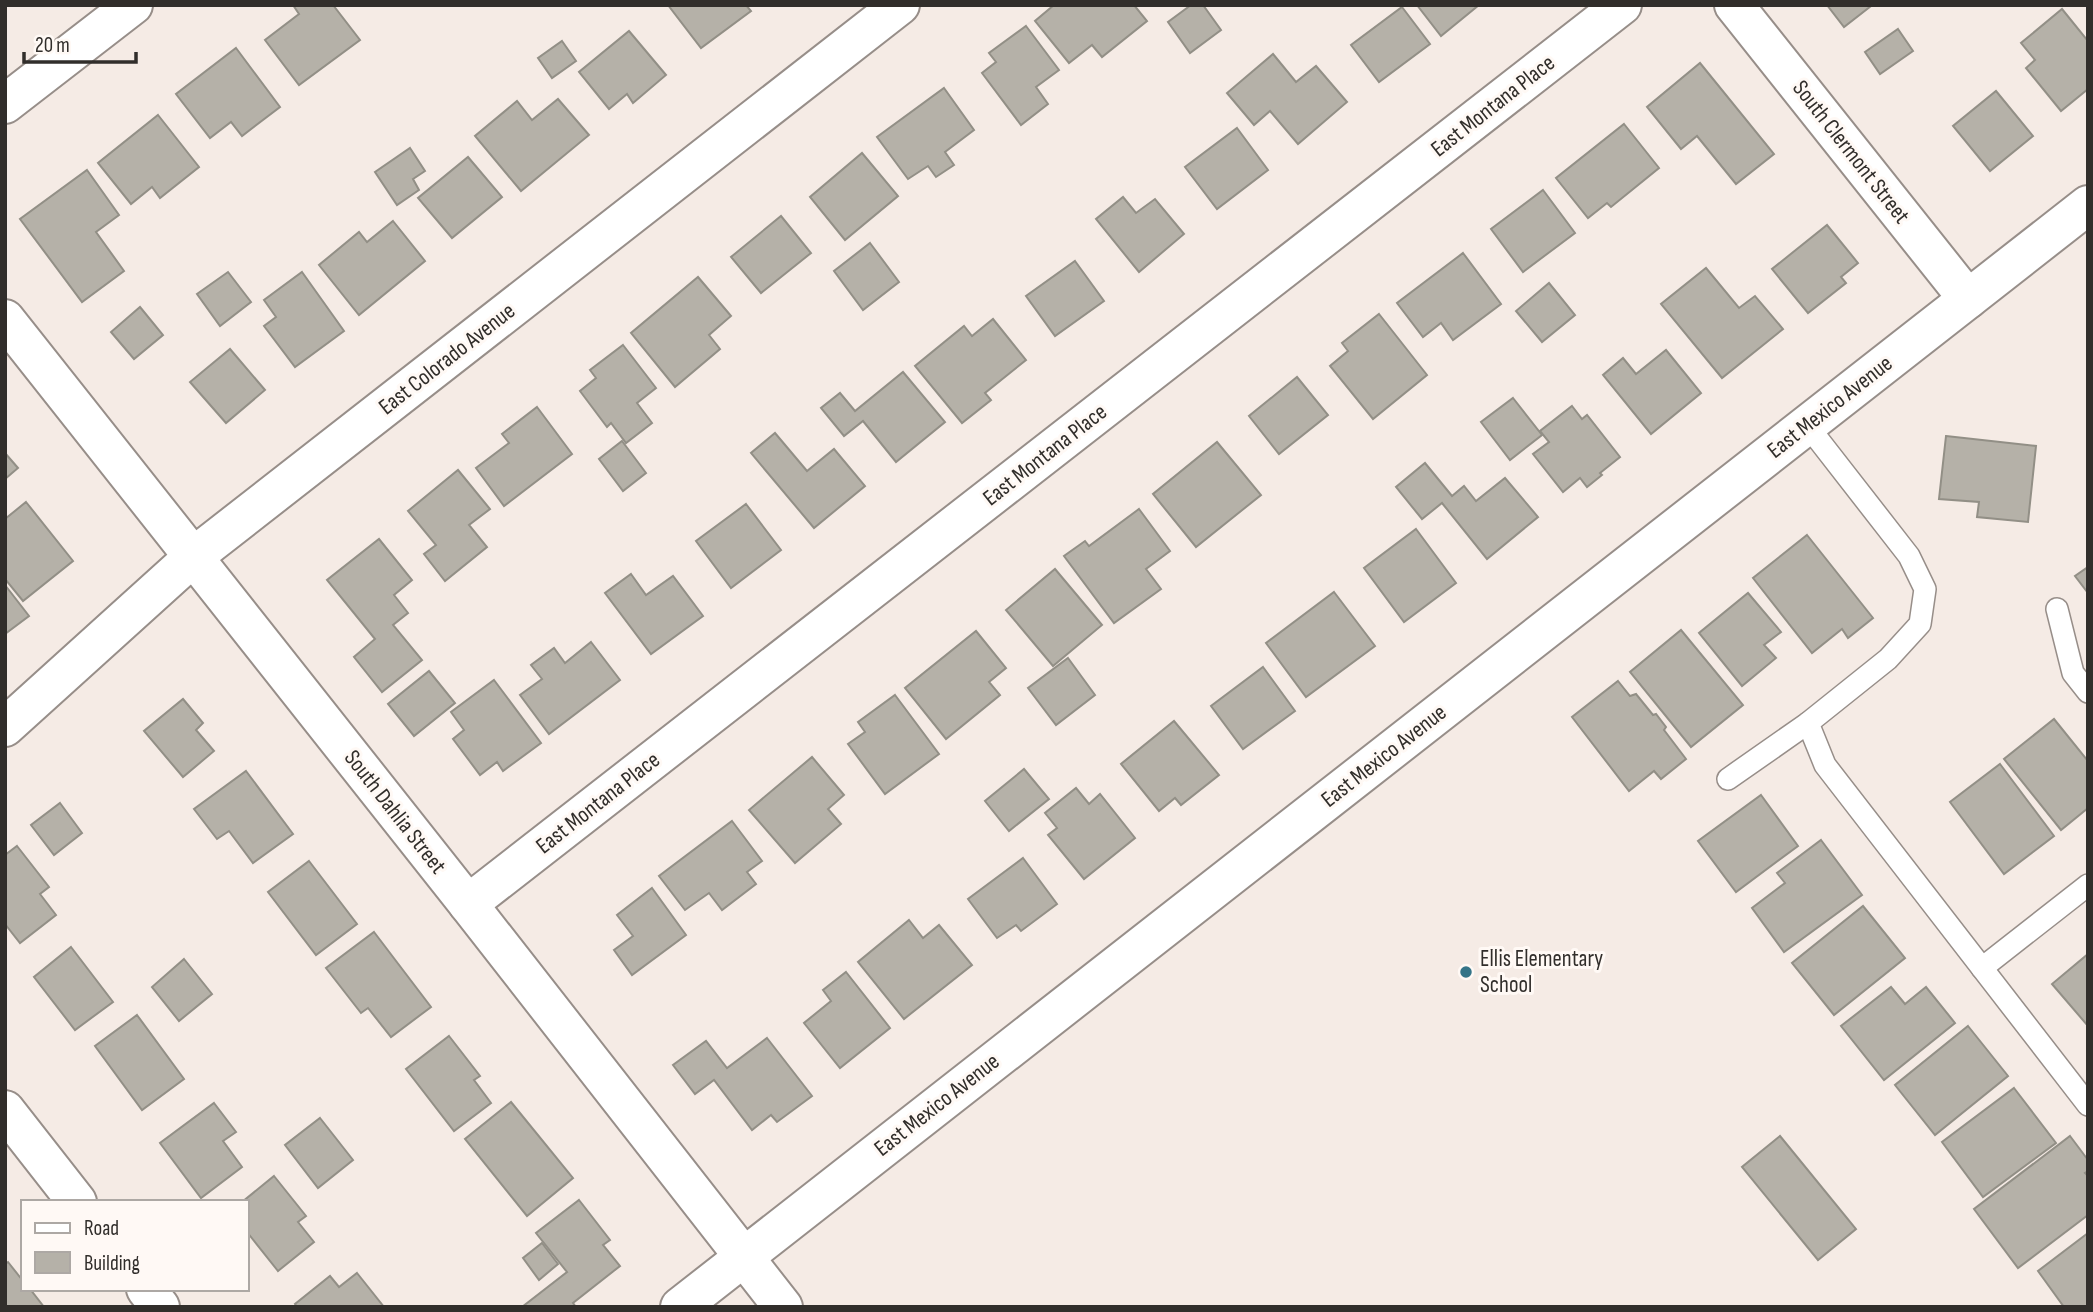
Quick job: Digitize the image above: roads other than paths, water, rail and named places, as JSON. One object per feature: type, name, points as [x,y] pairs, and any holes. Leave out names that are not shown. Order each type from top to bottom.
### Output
[{"type":"street","points":[[5,104],[133,5]]},
{"type":"street","name":"East Colorado Avenue","points":[[5,727],[192,557],[900,5]]},
{"type":"street","name":"East Montana Place","points":[[468,904],[1622,5]]},
{"type":"street","name":"South Clermont Street","points":[[1734,5],[1968,299]]},
{"type":"street","name":"East Mexico Avenue","points":[[680,1307],[2088,205]]},
{"type":"street","name":"South Dahlia Street","points":[[5,319],[783,1307]]},
{"type":"street","points":[[5,1110],[76,1200]]},
{"type":"street","points":[[148,1291],[160,1307]]},
{"type":"lane","points":[[1728,779],[1808,723],[1888,659],[1920,624],[1926,589],[1909,556],[1807,425]]},
{"type":"lane","points":[[2057,609],[2073,673],[2088,692]]},
{"type":"lane","points":[[1808,723],[1825,765],[2088,1105]]},
{"type":"lane","points":[[1982,968],[2088,885]]},
{"type":"place","name":"Ellis Elementary School","points":[[1466,972]]}]
